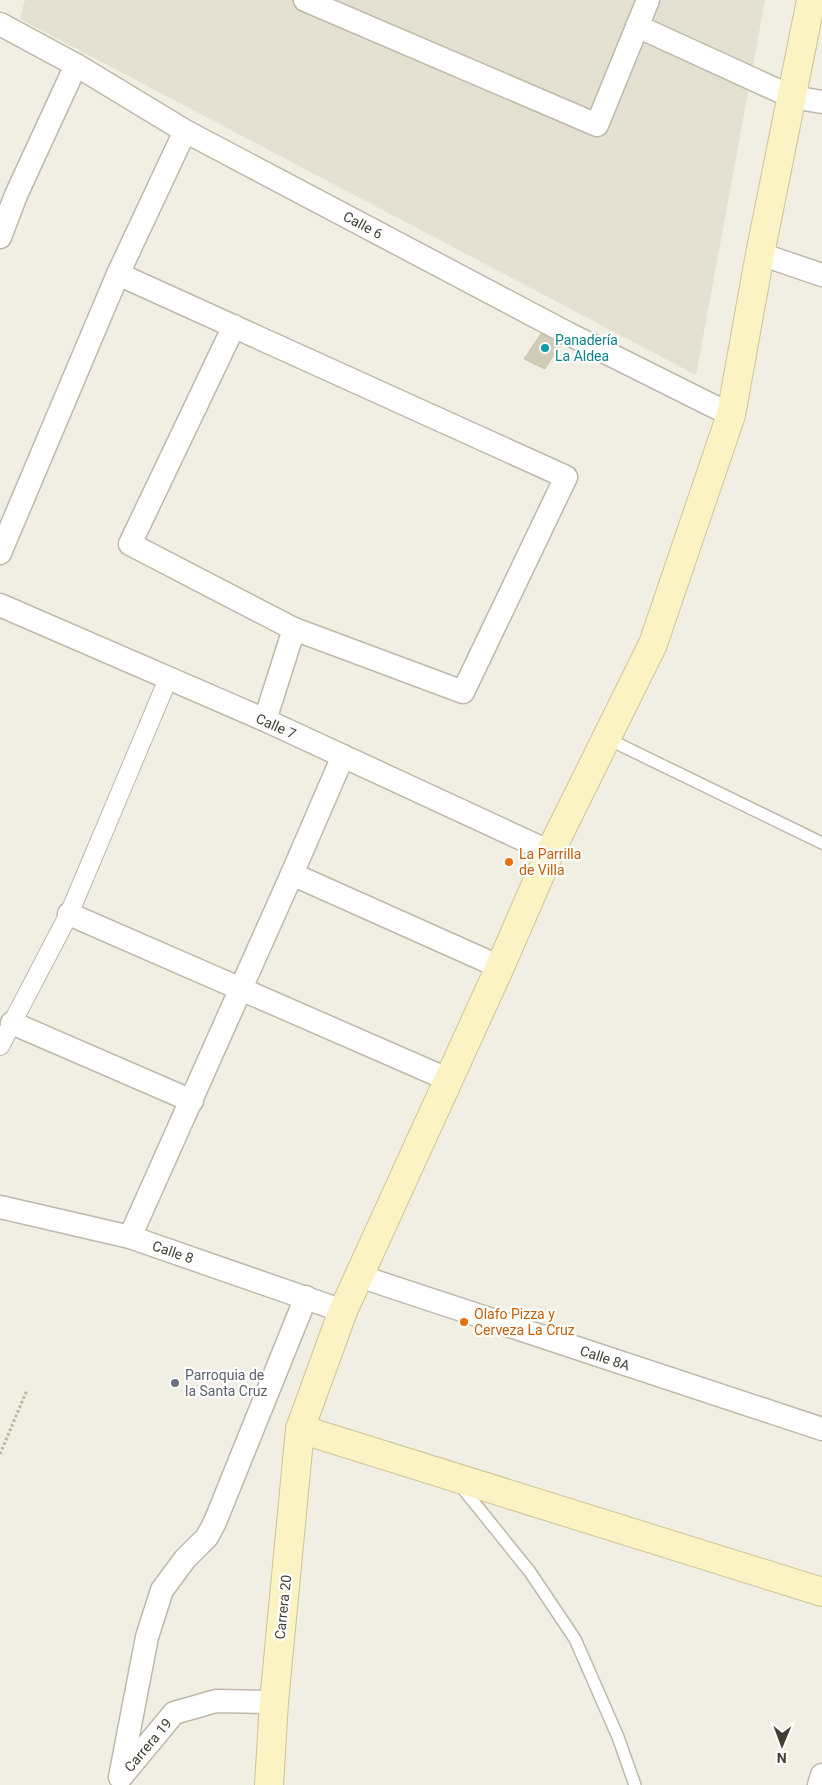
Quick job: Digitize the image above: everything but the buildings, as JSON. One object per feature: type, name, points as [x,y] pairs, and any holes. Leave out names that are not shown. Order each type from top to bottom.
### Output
[{"type":"main road","name":"Carrera 20","points":[[269,1785],[274,1702],[300,1429],[342,1311],[500,967],[550,852],[653,644],[731,415],[760,254],[811,0]]},
{"type":"main road","points":[[300,1429],[822,1592]]},
{"type":"street","points":[[305,0],[597,124],[648,0]]},
{"type":"street","name":"Calle 6","points":[[0,24],[76,65],[185,131],[567,333],[731,415]]},
{"type":"street","points":[[637,26],[792,97],[822,102]]},
{"type":"street","points":[[0,237],[8,190],[76,65]]},
{"type":"street","points":[[0,553],[118,274],[185,131]]},
{"type":"street","points":[[760,254],[822,275]]},
{"type":"street","points":[[118,274],[234,326],[566,477],[463,692],[294,629],[130,544],[234,326]]},
{"type":"street","name":"Calle 7","points":[[0,606],[265,720],[550,852]]},
{"type":"street","points":[[265,720],[294,629]]},
{"type":"street","points":[[0,1046],[69,914],[168,679]]},
{"type":"street","points":[[130,1237],[192,1101],[343,756]]},
{"type":"street","points":[[292,874],[500,967]]},
{"type":"street","points":[[69,914],[447,1079]]},
{"type":"street","points":[[12,1023],[192,1101]]},
{"type":"street","name":"Calle 8","points":[[0,1207],[130,1237],[342,1311]]},
{"type":"street","name":"Calle 8A","points":[[359,1276],[822,1429]]},
{"type":"street","points":[[117,1781],[147,1637],[162,1590],[185,1558],[207,1537],[215,1522],[306,1297]]},
{"type":"street","name":"Carrera 19","points":[[117,1781],[174,1713],[216,1701],[274,1702]]},
{"type":"street","points":[[819,1785],[822,1775]]},
{"type":"lane","points":[[606,738],[822,844]]},
{"type":"lane","points":[[452,1475],[530,1572],[575,1639],[618,1737],[635,1785]]},
{"type":"path","points":[[0,1454],[27,1390]]},
{"type":"shaded area","points":[[25,0],[765,0],[696,375],[20,19]]},
{"type":"place","name":"Panadería La Aldea","points":[[545,348]]},
{"type":"place","name":"La Parrilla de Villa","points":[[509,862]]},
{"type":"place","name":"Olafo Pizza y Cerveza La Cruz","points":[[464,1322]]},
{"type":"place","name":"Parroquia de la Santa Cruz","points":[[175,1383]]}]
